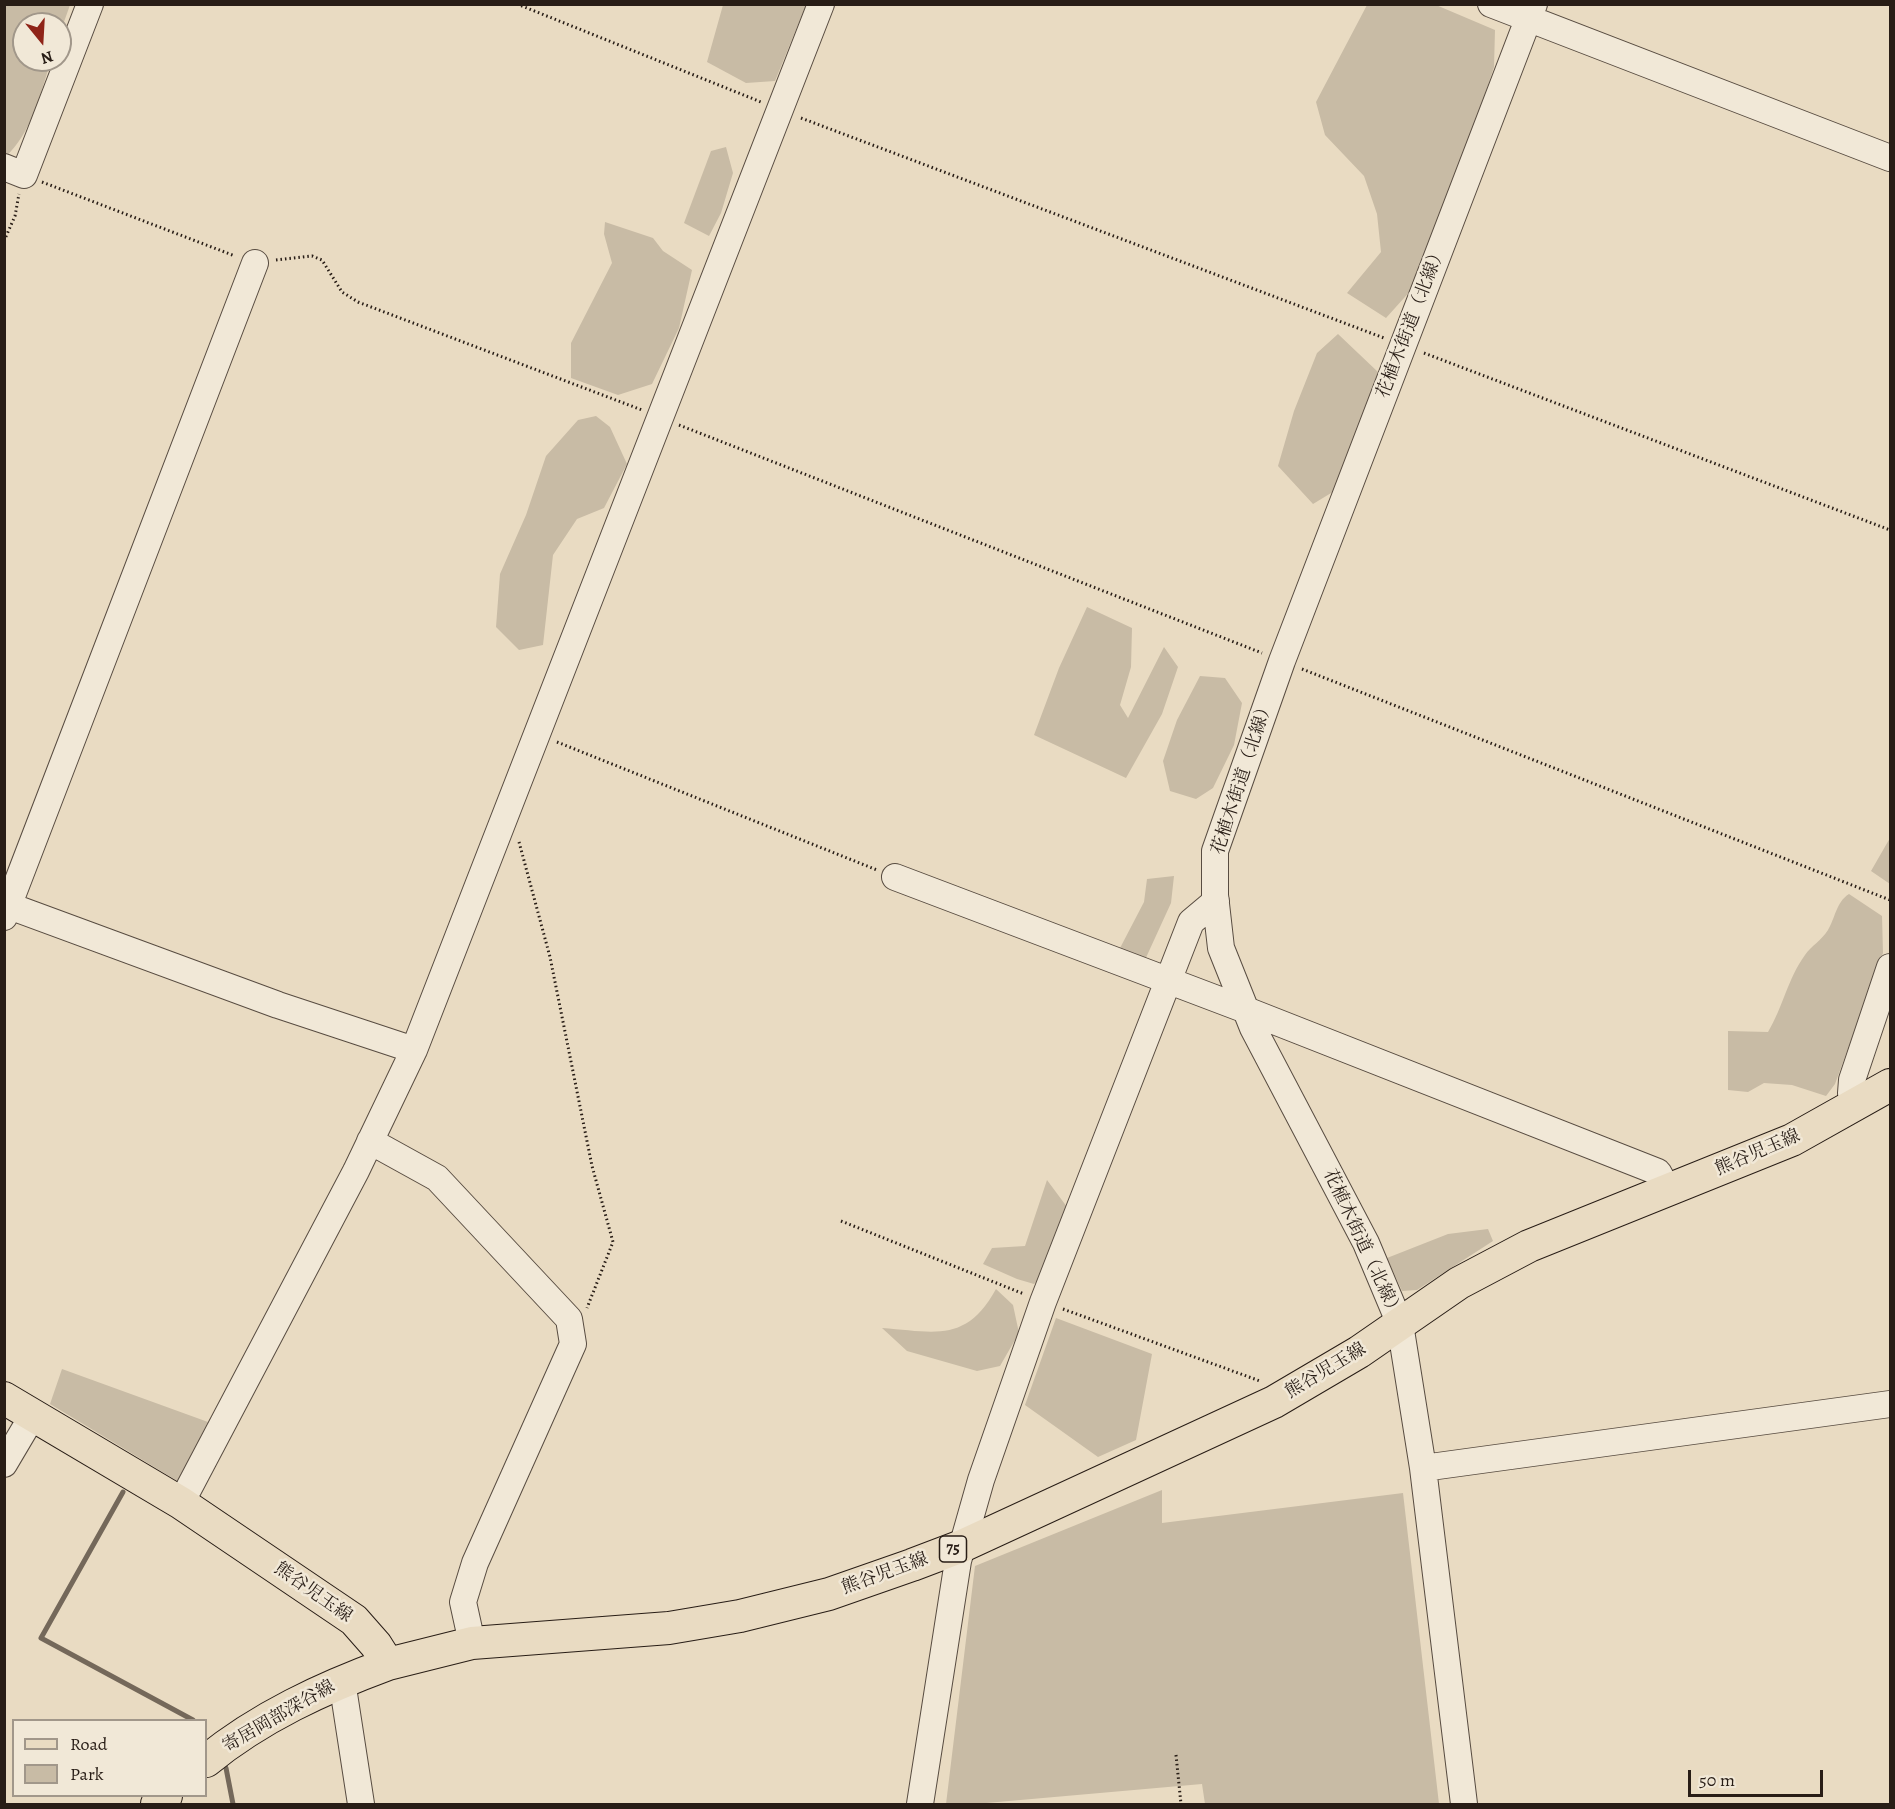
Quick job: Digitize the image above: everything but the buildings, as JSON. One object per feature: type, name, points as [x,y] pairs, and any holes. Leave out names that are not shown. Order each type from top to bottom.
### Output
[{"type":"main road","name":"熊谷児玉線","points":[[4,1398],[181,1503],[354,1620],[376,1645],[388,1664],[472,1643],[669,1628],[796,1604],[864,1584],[962,1546],[1274,1402],[1400,1324],[1459,1283],[1529,1246],[1792,1140],[1890,1085]]},
{"type":"main road","name":"寄居岡部深谷線","points":[[207,1760],[267,1719],[342,1681],[388,1664]]},
{"type":"street","points":[[14,171],[90,4]]},
{"type":"street","points":[[181,1503],[370,1141],[414,1050],[662,418],[821,4]]},
{"type":"street","points":[[1491,4],[1531,12],[1890,158]]},
{"type":"street","name":"花植木街道（北線）","points":[[1464,1804],[1423,1468],[1400,1324],[1366,1243],[1246,1010],[1221,948],[1216,901],[1215,851],[1282,662],[1531,12]]},
{"type":"street","points":[[255,263],[6,909],[278,1005],[414,1050]]},
{"type":"street","points":[[895,877],[1246,1010],[1658,1173],[1668,1190]]},
{"type":"street","points":[[920,1804],[962,1546],[1043,1302],[1191,922],[1216,901]]},
{"type":"street","points":[[1855,1106],[1851,1093],[1851,1080],[1890,967]]},
{"type":"street","points":[[370,1141],[437,1178],[568,1319],[573,1344],[475,1563],[463,1602],[472,1643]]},
{"type":"street","points":[[1423,1468],[1890,1404]]},
{"type":"street","points":[[4,1464],[33,1415]]},
{"type":"street","points":[[342,1681],[361,1804]]},
{"type":"path","points":[[518,4],[781,110],[1890,530]]},
{"type":"path","points":[[4,241],[15,216],[14,171],[255,263],[312,256],[322,260],[342,292],[357,303],[662,418]]},
{"type":"path","points":[[538,735],[895,877]]},
{"type":"path","points":[[510,808],[550,957],[592,1166],[613,1242],[573,1344]]},
{"type":"path","points":[[1176,1755],[1181,1804]]},
{"type":"green space","points":[[5,5],[70,5],[68,12],[12,12],[12,72],[47,72],[28,125],[22,137],[5,157]]},
{"type":"green space","points":[[723,5],[806,5],[775,81],[746,83],[707,62]]},
{"type":"green space","points":[[1367,5],[1436,5],[1495,30],[1494,67],[1460,170],[1413,288],[1386,318],[1347,293],[1381,252],[1377,214],[1364,176],[1325,135],[1316,102]]},
{"type":"green space","points":[[726,147],[733,173],[721,213],[709,236],[684,223],[711,151]]},
{"type":"green space","points":[[605,222],[653,238],[663,251],[692,270],[679,328],[652,384],[618,395],[571,378],[571,343],[612,263],[604,234]]},
{"type":"green space","points":[[1338,334],[1378,372],[1362,425],[1336,490],[1313,504],[1278,466],[1294,411],[1317,353]]},
{"type":"green space","points":[[596,416],[610,427],[627,464],[604,508],[577,519],[553,555],[543,645],[519,650],[496,627],[500,574],[526,515],[546,456],[578,420]]},
{"type":"green space","points":[[1087,607],[1132,628],[1131,667],[1120,705],[1128,718],[1164,647],[1178,667],[1162,714],[1126,778],[1034,735],[1059,668]]},
{"type":"green space","points":[[1200,676],[1225,678],[1242,703],[1234,745],[1213,788],[1196,799],[1170,791],[1163,761],[1177,720]]},
{"type":"green space","points":[[1890,838],[1890,884],[1871,871]]},
{"type":"green space","points":[[1174,876],[1171,903],[1144,962],[1119,950],[1144,902],[1147,879]]},
{"type":"green space","points":[[1849,894],[1882,916],[1883,953],[1835,1084],[1826,1096],[1792,1085],[1764,1083],[1748,1092],[1728,1090],[1728,1031],[1768,1032],[1799,964],[1807,952],[1826,934],[1838,906]]},
{"type":"green space","points":[[1047,1180],[1070,1211],[1046,1273],[1034,1284],[983,1264],[992,1248],[1025,1246]]},
{"type":"green space","points":[[1488,1229],[1493,1241],[1417,1290],[1402,1291],[1387,1258],[1448,1234]]},
{"type":"green space","points":[[996,1289],[1013,1305],[1019,1333],[1000,1366],[977,1371],[907,1351],[882,1328],[934,1332],[961,1326],[985,1306]]},
{"type":"green space","points":[[1056,1318],[1152,1354],[1136,1440],[1098,1457],[1025,1405]]},
{"type":"green space","points":[[62,1369],[208,1422],[179,1482],[50,1404]]},
{"type":"green space","points":[[1162,1490],[1162,1523],[1403,1493],[1439,1804],[1205,1804],[1202,1784],[975,1804],[946,1804],[975,1566]]},
{"type":"waterway","points":[[123,1492],[41,1638],[191,1719]]},
{"type":"waterway","points":[[226,1768],[233,1804]]}]
